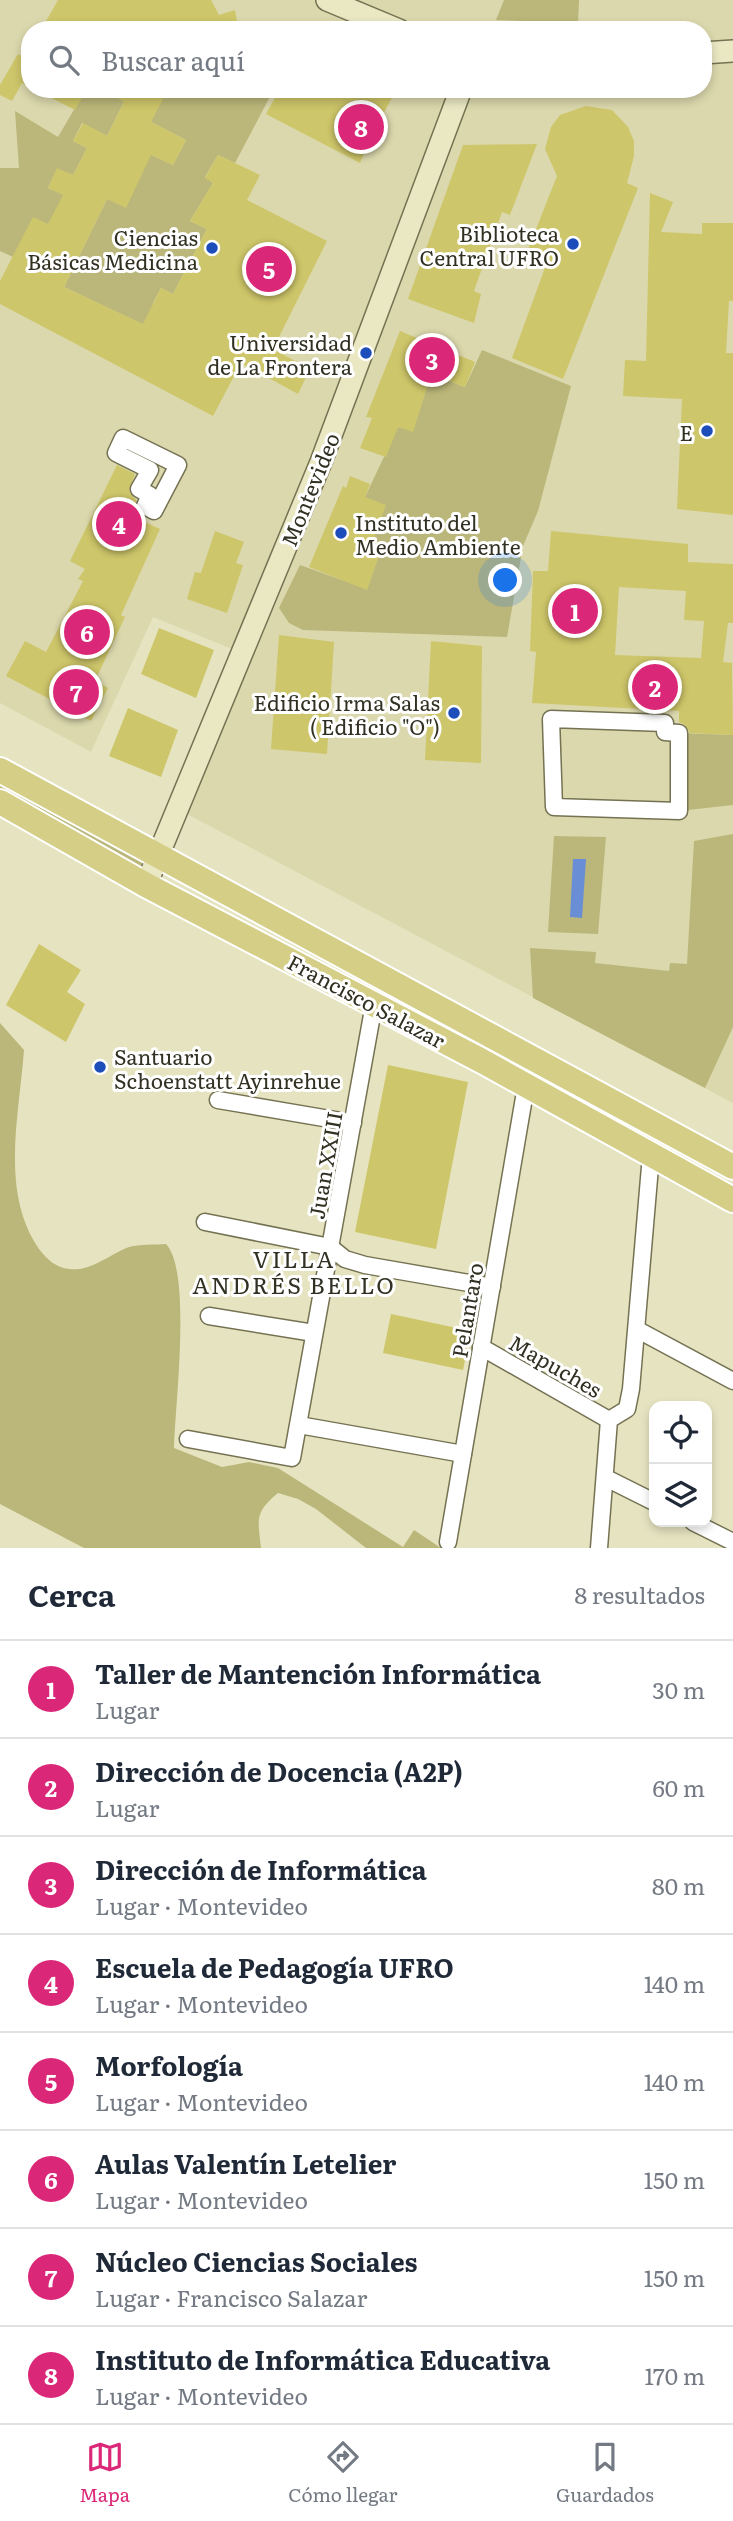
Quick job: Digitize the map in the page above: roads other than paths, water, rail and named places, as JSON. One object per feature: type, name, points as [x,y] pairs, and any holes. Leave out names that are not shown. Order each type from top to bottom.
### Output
[{"type":"main road","name":"Francisco Salazar","points":[[0,770],[733,1167]]},
{"type":"main road","name":"Francisco Salazar","points":[[0,802],[146,885],[374,1004],[733,1200]]},
{"type":"street","points":[[327,0],[377,21]]},
{"type":"street","points":[[712,52],[733,51]]},
{"type":"street","name":"Montevideo","points":[[146,885],[156,855],[321,461],[458,98]]},
{"type":"street","points":[[123,438],[178,465],[154,511],[145,506],[150,495],[139,489],[150,470],[116,453],[123,438]]},
{"type":"street","points":[[551,719],[665,723],[665,732],[679,733],[679,811],[554,807],[551,719]]},
{"type":"street","name":"Juan XXIII","points":[[188,1439],[292,1458],[374,1004]]},
{"type":"street","name":"Pelantaro","points":[[448,1542],[526,1086]]},
{"type":"street","points":[[218,1100],[353,1123]]},
{"type":"street","points":[[599,1548],[609,1420],[627,1409],[638,1330],[651,1155]]},
{"type":"street","points":[[205,1222],[330,1247],[345,1259],[365,1265],[492,1287]]},
{"type":"street","points":[[209,1316],[314,1334]]},
{"type":"street","points":[[638,1330],[733,1381]]},
{"type":"street","name":"Mapuches","points":[[481,1347],[609,1420]]},
{"type":"street","points":[[299,1425],[463,1454]]},
{"type":"street","points":[[606,1478],[649,1500]]},
{"type":"street","points":[[703,1527],[733,1542]]},
{"type":"water","points":[[573,859],[586,859],[582,918],[570,917]]},
{"type":"place","name":"Instituto de Informática Educativa","points":[[361,127]]},
{"type":"place","name":"Biblioteca Central UFRO","points":[[573,244]]},
{"type":"place","name":"Ciencias Básicas Medicina","points":[[212,248]]},
{"type":"place","name":"Morfología","points":[[269,269]]},
{"type":"place","name":"Universidad de La Frontera","points":[[366,353]]},
{"type":"place","name":"Dirección de Informática","points":[[432,360]]},
{"type":"place","name":"E","points":[[707,431]]},
{"type":"place","name":"Escuela de Pedagogía UFRO","points":[[119,524]]},
{"type":"place","name":"Instituto del Medio Ambiente","points":[[341,533]]},
{"type":"place","name":"Taller de Mantención Informática","points":[[575,611]]},
{"type":"place","name":"Aulas Valentín Letelier","points":[[87,632]]},
{"type":"place","name":"Dirección de Docencia (A2P)","points":[[655,687]]},
{"type":"place","name":"Núcleo Ciencias Sociales","points":[[76,692]]},
{"type":"place","name":"Edificio Irma Salas ( Edificio \"O\")","points":[[454,713]]},
{"type":"place","name":"Santuario Schoenstatt Ayinrehue","points":[[100,1067]]},
{"type":"district","name":"VILLA ANDRÉS BELLO","points":[[294,1271]]}]
